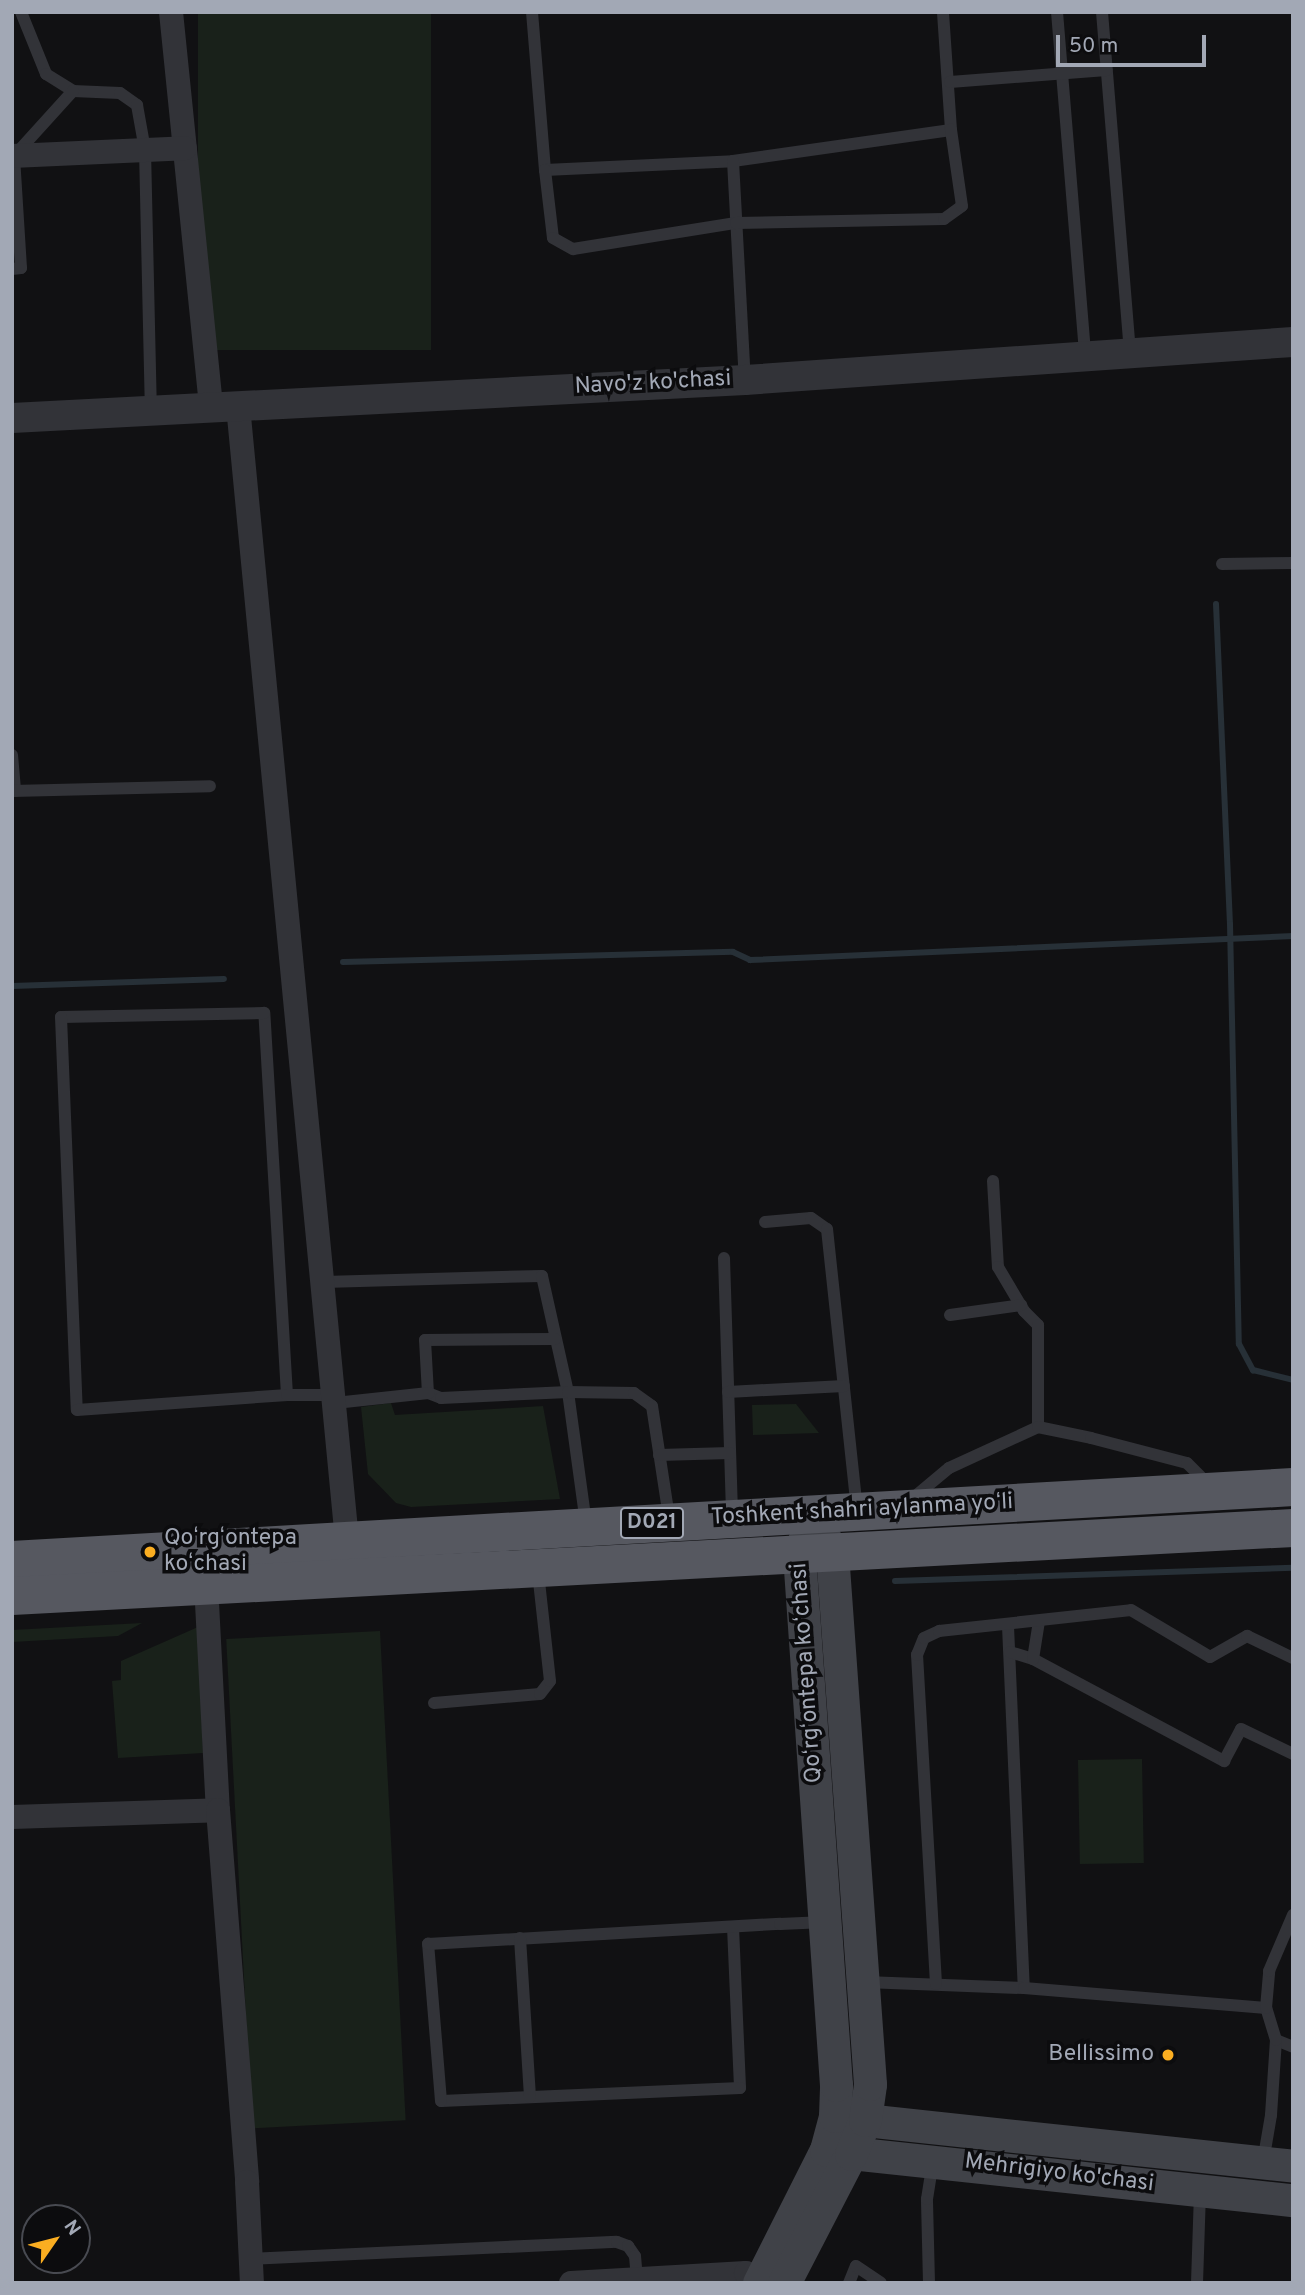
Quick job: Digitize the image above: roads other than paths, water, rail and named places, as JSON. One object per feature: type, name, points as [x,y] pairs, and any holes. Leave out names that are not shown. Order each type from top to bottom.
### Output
[{"type":"highway","name":"Toshkent shahri aylanma yoʻli","points":[[12,1560],[1293,1487]]},
{"type":"highway","name":"Toshkent shahri aylanma yoʻli","points":[[12,1596],[1293,1528]]},
{"type":"main road","name":"Qoʻrgʻontepa koʻchasi","points":[[768,2281],[838,2152],[865,2120],[870,2084],[864,1982],[813,1514]]},
{"type":"main road","name":"Qoʻrgʻontepa koʻchasi","points":[[816,1553],[825,1922],[838,2152]]},
{"type":"main road","name":"Mehrigiyo ko'chasi","points":[[865,2120],[1278,2164]]},
{"type":"main road","name":"Mehrigiyo ko'chasi","points":[[838,2152],[1293,2200]]},
{"type":"street","points":[[171,12],[185,148],[225,406],[324,1282],[347,1540]]},
{"type":"street","points":[[13,156],[185,148]]},
{"type":"street","name":"Navo'z ko'chasi","points":[[12,418],[745,380],[1293,342]]},
{"type":"street","points":[[206,1584],[218,1810],[252,2271]]},
{"type":"street","points":[[12,1817],[218,1810]]},
{"type":"street","points":[[571,2283],[746,2273],[768,2281]]},
{"type":"lane","points":[[21,12],[46,74],[73,91],[120,93],[137,105],[145,150],[151,411]]},
{"type":"lane","points":[[532,12],[553,238],[573,249],[736,223],[944,219],[962,206],[951,130],[950,82],[943,12]]},
{"type":"lane","points":[[1057,12],[1085,356]]},
{"type":"lane","points":[[1102,12],[1130,353]]},
{"type":"lane","points":[[950,82],[1107,70]]},
{"type":"lane","points":[[12,269],[21,268],[13,156],[73,91]]},
{"type":"lane","points":[[545,170],[733,161],[951,130]]},
{"type":"lane","points":[[733,161],[745,380]]},
{"type":"lane","points":[[1222,564],[1293,563]]},
{"type":"lane","points":[[12,755],[14,791],[210,786]]},
{"type":"lane","points":[[287,1395],[264,1013],[61,1017],[78,1410],[287,1395],[335,1399],[428,1392],[441,1398],[568,1392],[634,1393],[652,1406],[670,1522]]},
{"type":"lane","points":[[993,1181],[998,1267],[1021,1305],[1038,1325],[1038,1427]]},
{"type":"lane","points":[[765,1222],[811,1219],[827,1229],[857,1511]]},
{"type":"lane","points":[[724,1258],[732,1519]]},
{"type":"lane","points":[[324,1282],[542,1276],[568,1392],[586,1527]]},
{"type":"lane","points":[[950,1315],[1021,1305]]},
{"type":"lane","points":[[428,1392],[425,1340],[555,1339]]},
{"type":"lane","points":[[728,1392],[844,1386]]},
{"type":"lane","points":[[900,1509],[949,1468],[1038,1427],[1091,1437],[1187,1463],[1216,1491]]},
{"type":"lane","points":[[659,1455],[730,1453]]},
{"type":"lane","points":[[434,1703],[540,1694],[550,1681],[538,1568]]},
{"type":"lane","points":[[936,1984],[917,1655],[919,1645],[931,1634],[1131,1610],[1210,1657],[1247,1636],[1293,1658]]},
{"type":"lane","points":[[1033,1659],[1039,1622]]},
{"type":"lane","points":[[1008,1626],[1024,1988]]},
{"type":"lane","points":[[1010,1652],[1033,1659],[1224,1761],[1241,1729],[1293,1754]]},
{"type":"lane","points":[[1278,2164],[1271,2115],[1276,2040],[1266,2008],[1269,1971],[1292,1916]]},
{"type":"lane","points":[[733,1927],[740,2088],[440,2101],[428,1944],[520,1938],[825,1922]]},
{"type":"lane","points":[[520,1938],[530,2097]]},
{"type":"lane","points":[[864,1982],[1024,1988],[1266,2008]]},
{"type":"lane","points":[[1276,2040],[1293,2047]]},
{"type":"lane","points":[[929,2283],[927,2199],[933,2160]]},
{"type":"lane","points":[[1197,2283],[1200,2190]]},
{"type":"lane","points":[[252,2271],[617,2242],[628,2246],[635,2256],[637,2279]]},
{"type":"lane","points":[[849,2283],[856,2266],[881,2283]]},
{"type":"waterway","points":[[1216,604],[1230,924],[1239,1344],[1253,1370],[1293,1380]]},
{"type":"waterway","points":[[343,962],[733,952],[750,960],[1293,936]]},
{"type":"waterway","points":[[12,986],[224,979]]},
{"type":"waterway","points":[[895,1581],[1293,1568]]},
{"type":"place","name":"Qoʻrgʻontepa koʻchasi","points":[[150,1552]]},
{"type":"place","name":"Bellissimo","points":[[1168,2055]]}]
